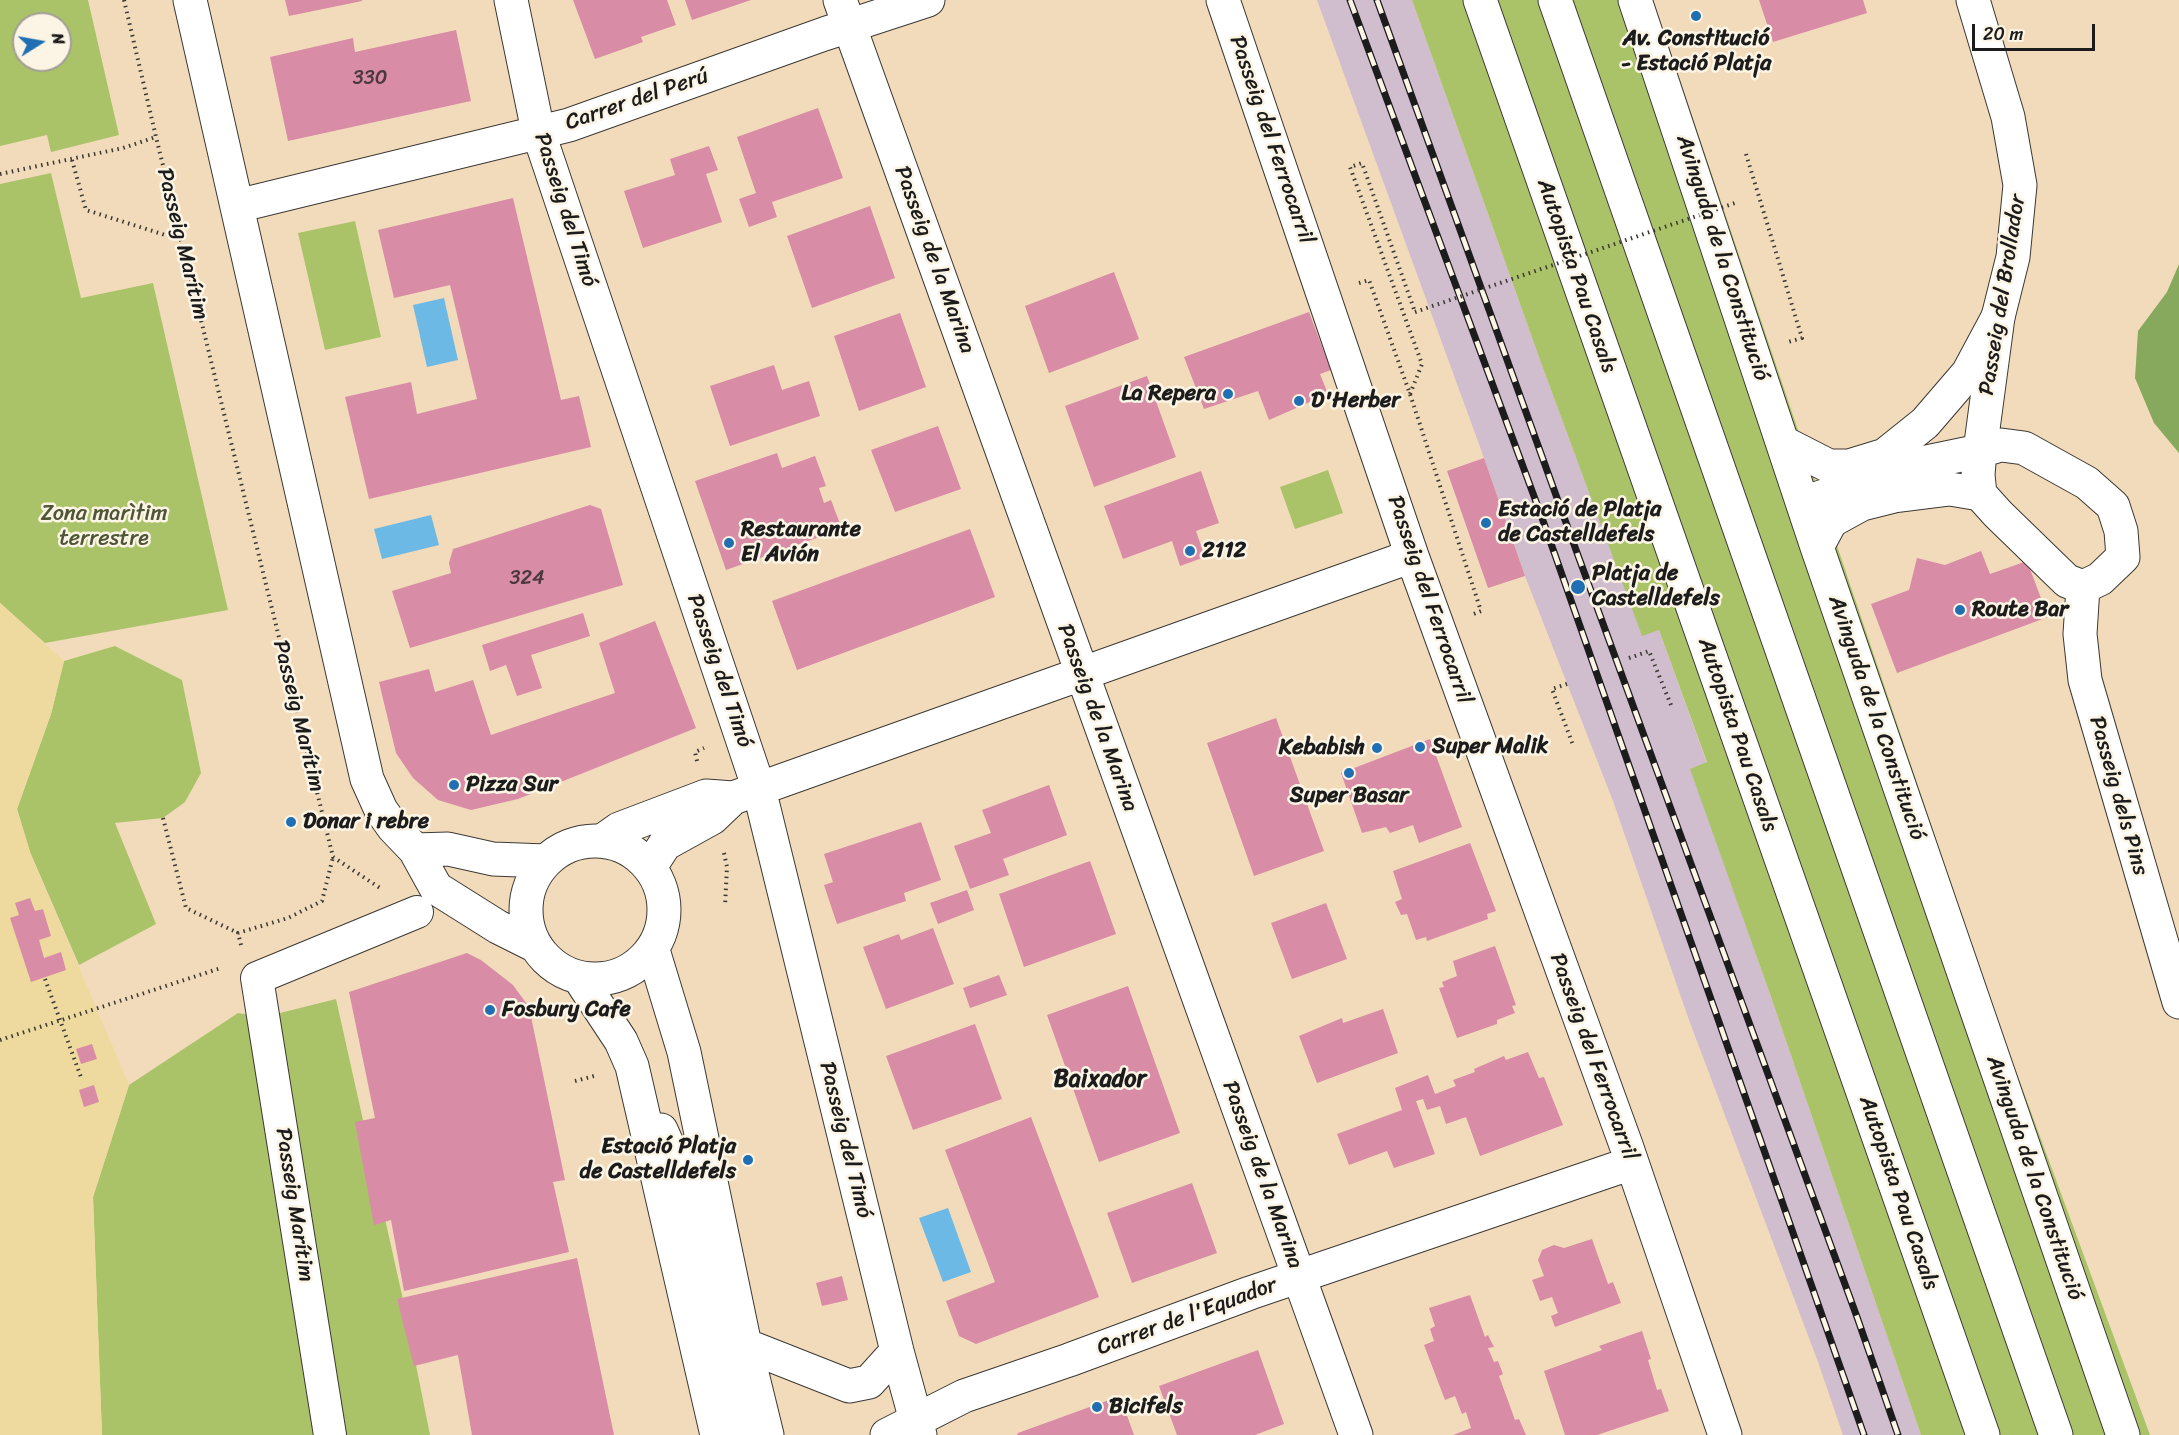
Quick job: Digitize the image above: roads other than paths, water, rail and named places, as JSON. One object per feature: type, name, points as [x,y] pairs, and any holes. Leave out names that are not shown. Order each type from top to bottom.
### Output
[{"type":"main road","points":[[190,0],[367,779],[381,810],[393,827],[415,850],[436,888],[498,927],[536,946]]},
{"type":"main road","name":"Passeig del Timó","points":[[511,0],[538,131],[746,793],[918,1428]]},
{"type":"main road","name":"Carrer del Perú","points":[[237,206],[569,125],[845,13],[927,0]]},
{"type":"main road","name":"Passeig del Ferrocarril","points":[[1223,0],[1412,556],[1632,1163],[1725,1435]]},
{"type":"main road","name":"Autopista Pau Casals","points":[[1480,0],[1983,1435]]},
{"type":"main road","points":[[1555,0],[2056,1435]]},
{"type":"main road","name":"Avinguda de la Constitució","points":[[1635,0],[1817,547],[2123,1435]]},
{"type":"main road","name":"Passeig del Brollador","points":[[1973,0],[2008,117],[2020,185],[2013,257],[1998,317],[1980,451]]},
{"type":"main road","name":"Passeig de la Marina","points":[[845,13],[1356,1435]]},
{"type":"main road","points":[[1784,443],[1828,466],[1849,466],[1885,455],[1925,423],[1968,373],[1998,317]]},
{"type":"main road","points":[[1803,503],[1927,462],[2001,445],[2024,448],[2087,483],[2113,506],[2121,531],[2123,557],[2100,579],[2083,586],[2067,581],[1980,494],[1950,489],[1894,496],[1862,504],[1831,521],[1817,547]]},
{"type":"main road","points":[[1980,451],[1978,475],[1980,494]]},
{"type":"main road","points":[[602,841],[619,829],[706,796],[746,793],[1412,556]]},
{"type":"main road","name":"Passeig dels Pins","points":[[2083,586],[2080,634],[2085,680],[2179,1002]]},
{"type":"main road","points":[[650,867],[666,844],[712,818],[746,793]]},
{"type":"main road","points":[[588,840],[602,841],[616,844],[636,854],[650,867],[662,890],[665,912],[661,934],[653,950],[639,964],[621,975],[602,980],[580,979],[557,969],[545,959],[530,933],[525,905],[535,875],[546,861],[569,845],[588,840]]},
{"type":"main road","points":[[415,850],[448,849],[493,859],[546,861]]},
{"type":"main road","points":[[653,950],[684,1053],[745,1345],[767,1435]]},
{"type":"main road","points":[[580,979],[621,1041],[686,1186],[740,1427],[753,1435]]},
{"type":"main road","points":[[632,1066],[717,1435]]},
{"type":"main road","name":"Carrer de l'Equador","points":[[918,1428],[964,1396],[1299,1276],[1632,1163]]},
{"type":"main road","points":[[745,1345],[849,1386],[869,1382],[897,1351]]},
{"type":"main road","points":[[887,1435],[918,1428]]},
{"type":"street","name":"Passeig Marítim","points":[[330,1435],[251,969],[417,912]]},
{"type":"water","points":[[444,298],[458,360],[427,367],[413,305]]},
{"type":"water","points":[[431,515],[439,545],[382,559],[374,529]]},
{"type":"water","points":[[948,1208],[971,1272],[943,1282],[919,1218]]},
{"type":"railway","points":[[1350,0],[1541,515],[1864,1435]]},
{"type":"railway","points":[[1377,0],[1898,1435]]},
{"type":"place","name":"Av. Constitució - Estació Platja","points":[[1696,16]]},
{"type":"place","name":"La Repera","points":[[1228,394]]},
{"type":"place","name":"D'Herber","points":[[1299,401]]},
{"type":"place","name":"Estació de Platja de Castelldefels","points":[[1486,523]]},
{"type":"place","name":"Restaurante El Avión","points":[[729,543]]},
{"type":"place","name":"2112","points":[[1190,551]]},
{"type":"place","name":"Platja de Castelldefels","points":[[1578,587]]},
{"type":"place","name":"Route Bar","points":[[1960,610]]},
{"type":"place","name":"Super Malik","points":[[1420,747]]},
{"type":"place","name":"Kebabish","points":[[1377,748]]},
{"type":"place","name":"Super Basar","points":[[1349,773]]},
{"type":"place","name":"Pizza Sur","points":[[454,785]]},
{"type":"place","name":"Donar i rebre","points":[[291,822]]},
{"type":"place","name":"Fosbury Cafe","points":[[490,1010]]},
{"type":"place","name":"Estació Platja de Castelldefels","points":[[748,1160]]},
{"type":"place","name":"Bicifels","points":[[1097,1407]]},
{"type":"district","name":"Baixador","points":[[1100,1080]]},
{"type":"park label","name":"Zona marìtim terrestre","points":[[104,526]]}]
